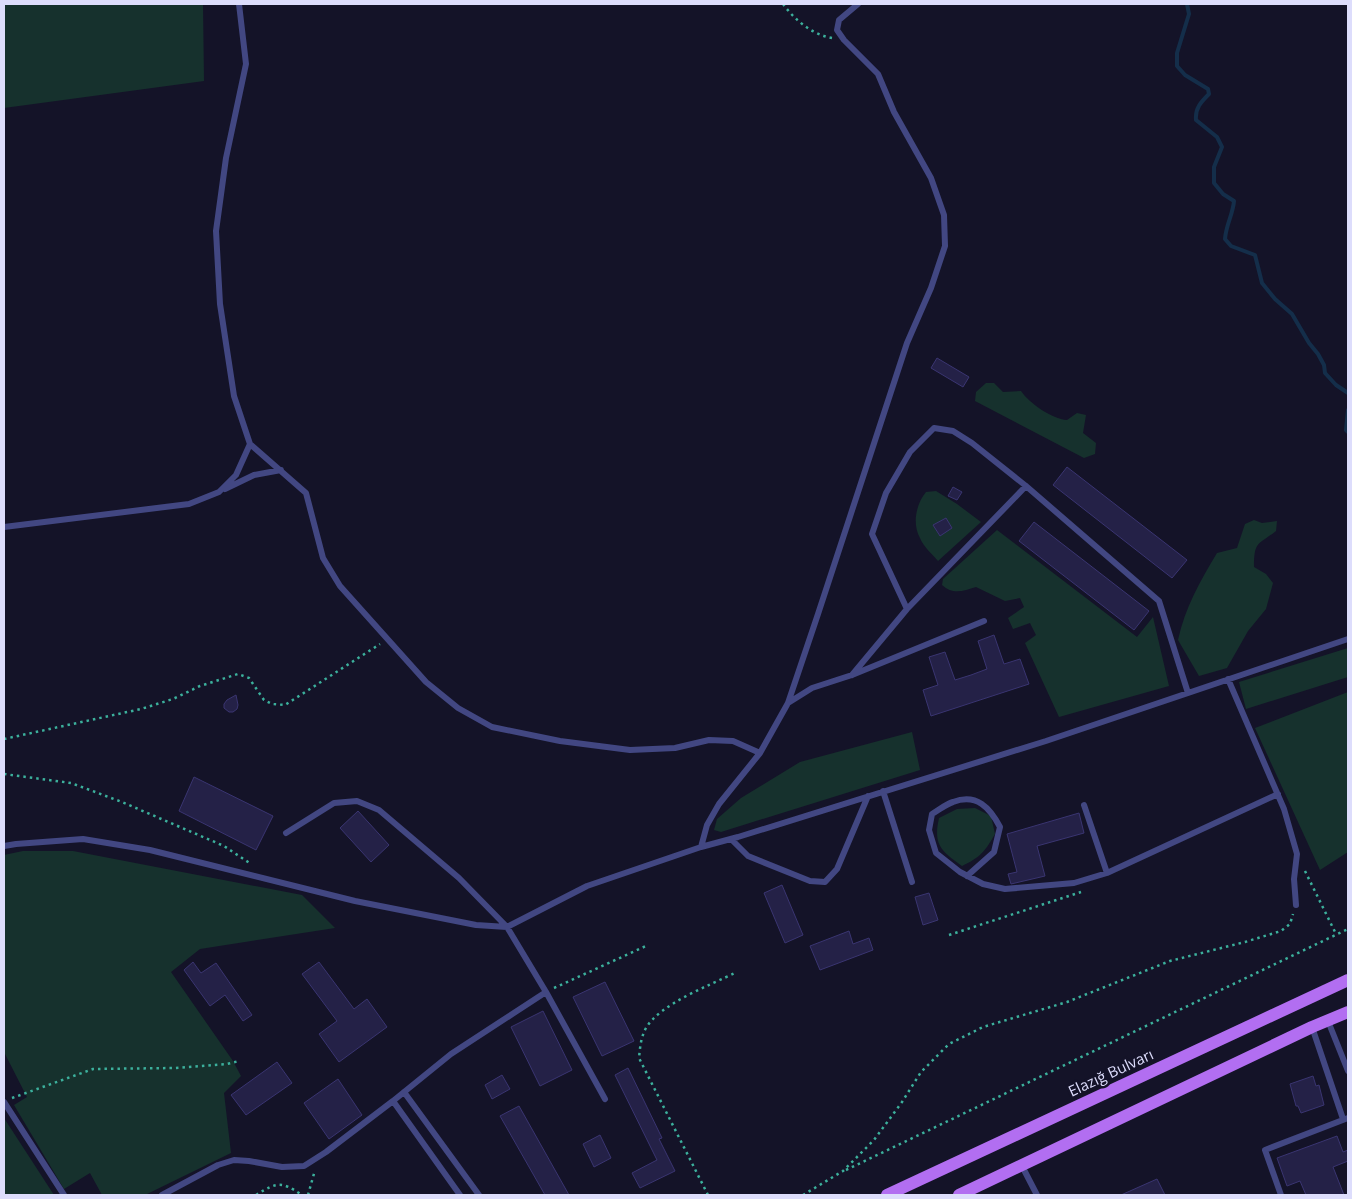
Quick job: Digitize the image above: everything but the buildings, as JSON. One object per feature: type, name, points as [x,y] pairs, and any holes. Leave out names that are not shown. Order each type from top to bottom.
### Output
[{"type":"main road","name":"Elazığ Bulvarı","points":[[888,1195],[1348,980]]},
{"type":"main road","points":[[959,1195],[1312,1026],[1348,1012]]},
{"type":"lane","points":[[239,4],[246,64],[226,158],[216,231],[220,304],[234,396],[250,444],[306,493],[323,558],[340,586],[426,682],[458,708],[492,727],[560,741],[630,750],[675,748],[709,740],[733,741],[760,753]]},
{"type":"lane","points":[[701,846],[707,825],[719,804],[760,753],[788,703],[907,343],[931,288],[945,246],[944,215],[931,178],[894,112],[878,74],[844,40],[837,30],[839,20],[858,4]]},
{"type":"lane","points":[[907,609],[872,534],[886,493],[910,452],[934,428],[953,431],[972,443],[1026,486],[1159,601],[1188,693]]},
{"type":"lane","points":[[219,492],[236,475],[250,444]]},
{"type":"lane","points":[[4,527],[189,504],[254,475],[281,470]]},
{"type":"lane","points":[[852,674],[907,609],[1026,486]]},
{"type":"lane","points":[[788,703],[812,688],[984,622]]},
{"type":"lane","points":[[4,846],[83,839],[150,850],[355,901],[476,925],[507,927],[587,886],[701,846],[731,839],[1046,741],[1348,638]]},
{"type":"lane","points":[[1228,679],[1284,808],[1296,854],[1294,878],[1296,905]]},
{"type":"lane","points":[[883,792],[912,882]]},
{"type":"lane","points":[[967,876],[994,852],[1000,827],[991,811],[974,800],[953,802],[932,814],[929,830],[936,853],[967,876],[983,884],[1006,889],[1074,883],[1106,873],[1278,794]]},
{"type":"lane","points":[[731,839],[748,856],[810,881],[826,882],[837,869],[868,796]]},
{"type":"lane","points":[[286,833],[334,803],[356,801],[379,810],[459,878],[507,927],[546,992],[605,1099]]},
{"type":"lane","points":[[1084,805],[1106,873]]},
{"type":"lane","points":[[162,1195],[218,1165],[234,1160],[249,1160],[282,1167],[304,1166],[319,1157],[393,1101],[451,1054],[546,992]]},
{"type":"lane","points":[[1328,1021],[1348,1071]]},
{"type":"lane","points":[[1281,1195],[1265,1150],[1346,1118],[1312,1026]]},
{"type":"lane","points":[[404,1092],[479,1195]]},
{"type":"lane","points":[[393,1101],[460,1195]]},
{"type":"lane","points":[[4,1102],[64,1195]]},
{"type":"lane","points":[[1022,1166],[1037,1195]]},
{"type":"path","points":[[783,4],[790,14],[806,27],[823,36],[844,40]]},
{"type":"path","points":[[4,739],[140,709],[173,699],[200,686],[238,674],[249,678],[264,700],[272,704],[285,705],[388,639]]},
{"type":"path","points":[[4,774],[71,783],[122,802],[224,846],[253,866]]},
{"type":"path","points":[[1296,854],[1336,934]]},
{"type":"path","points":[[949,935],[1086,890]]},
{"type":"path","points":[[843,1171],[874,1140],[921,1072],[949,1044],[983,1027],[1067,1002],[1170,961],[1280,931],[1290,924],[1296,905]]},
{"type":"path","points":[[803,1195],[843,1171],[1348,929]]},
{"type":"path","points":[[546,992],[646,946]]},
{"type":"path","points":[[708,1195],[639,1058],[640,1044],[647,1027],[665,1008],[735,973]]},
{"type":"path","points":[[4,1102],[94,1069],[175,1068],[227,1064],[239,1061]]},
{"type":"path","points":[[308,1195],[319,1157]]},
{"type":"path","points":[[256,1195],[272,1186],[280,1184],[302,1195]]},
{"type":"green space","points":[[4,4],[203,4],[204,81],[4,108]]},
{"type":"green space","points":[[986,383],[994,383],[1003,392],[1021,391],[1041,410],[1061,419],[1067,420],[1077,413],[1086,415],[1083,433],[1096,443],[1095,454],[1084,458],[975,401],[976,392]]},
{"type":"green space","points":[[936,491],[981,522],[938,561],[921,541],[916,527],[916,514],[920,502],[926,492]]},
{"type":"green space","points":[[1254,520],[1262,523],[1277,521],[1276,531],[1258,544],[1255,552],[1254,567],[1266,574],[1273,583],[1266,609],[1248,631],[1227,668],[1199,676],[1178,640],[1181,628],[1199,584],[1217,553],[1237,548],[1245,524]]},
{"type":"green space","points":[[997,530],[1137,637],[1153,617],[1169,686],[1059,717],[1025,643],[1036,635],[1030,623],[1013,629],[1008,618],[1024,607],[1020,598],[1005,601],[976,587],[954,591],[942,585],[943,579]]},
{"type":"green space","points":[[1348,648],[1348,677],[1246,709],[1239,682]]},
{"type":"green space","points":[[1348,692],[1348,852],[1320,870],[1255,728]]},
{"type":"green space","points":[[912,732],[920,770],[721,832],[714,830],[717,819],[741,798],[800,762]]},
{"type":"green space","points":[[975,808],[991,816],[995,834],[982,853],[974,860],[962,866],[940,846],[937,835],[939,818],[957,809]]},
{"type":"green space","points":[[23,851],[73,851],[302,895],[335,928],[200,949],[171,972],[233,1061],[241,1076],[224,1093],[231,1153],[145,1195],[102,1195],[90,1173],[64,1189],[14,1105],[27,1097],[4,1052],[4,855]]},
{"type":"green space","points":[[4,1118],[54,1195],[4,1195]]},
{"type":"waterway","points":[[1187,4],[1189,14],[1177,53],[1177,66],[1185,75],[1208,89],[1209,94],[1201,103],[1196,120],[1217,137],[1222,147],[1214,167],[1214,183],[1223,194],[1234,201],[1225,239],[1231,246],[1255,255],[1262,283],[1275,299],[1292,314],[1309,343],[1318,354],[1324,365],[1325,373],[1336,385],[1348,393]]},
{"type":"waterway","points":[[1348,410],[1346,430],[1348,432]]}]
